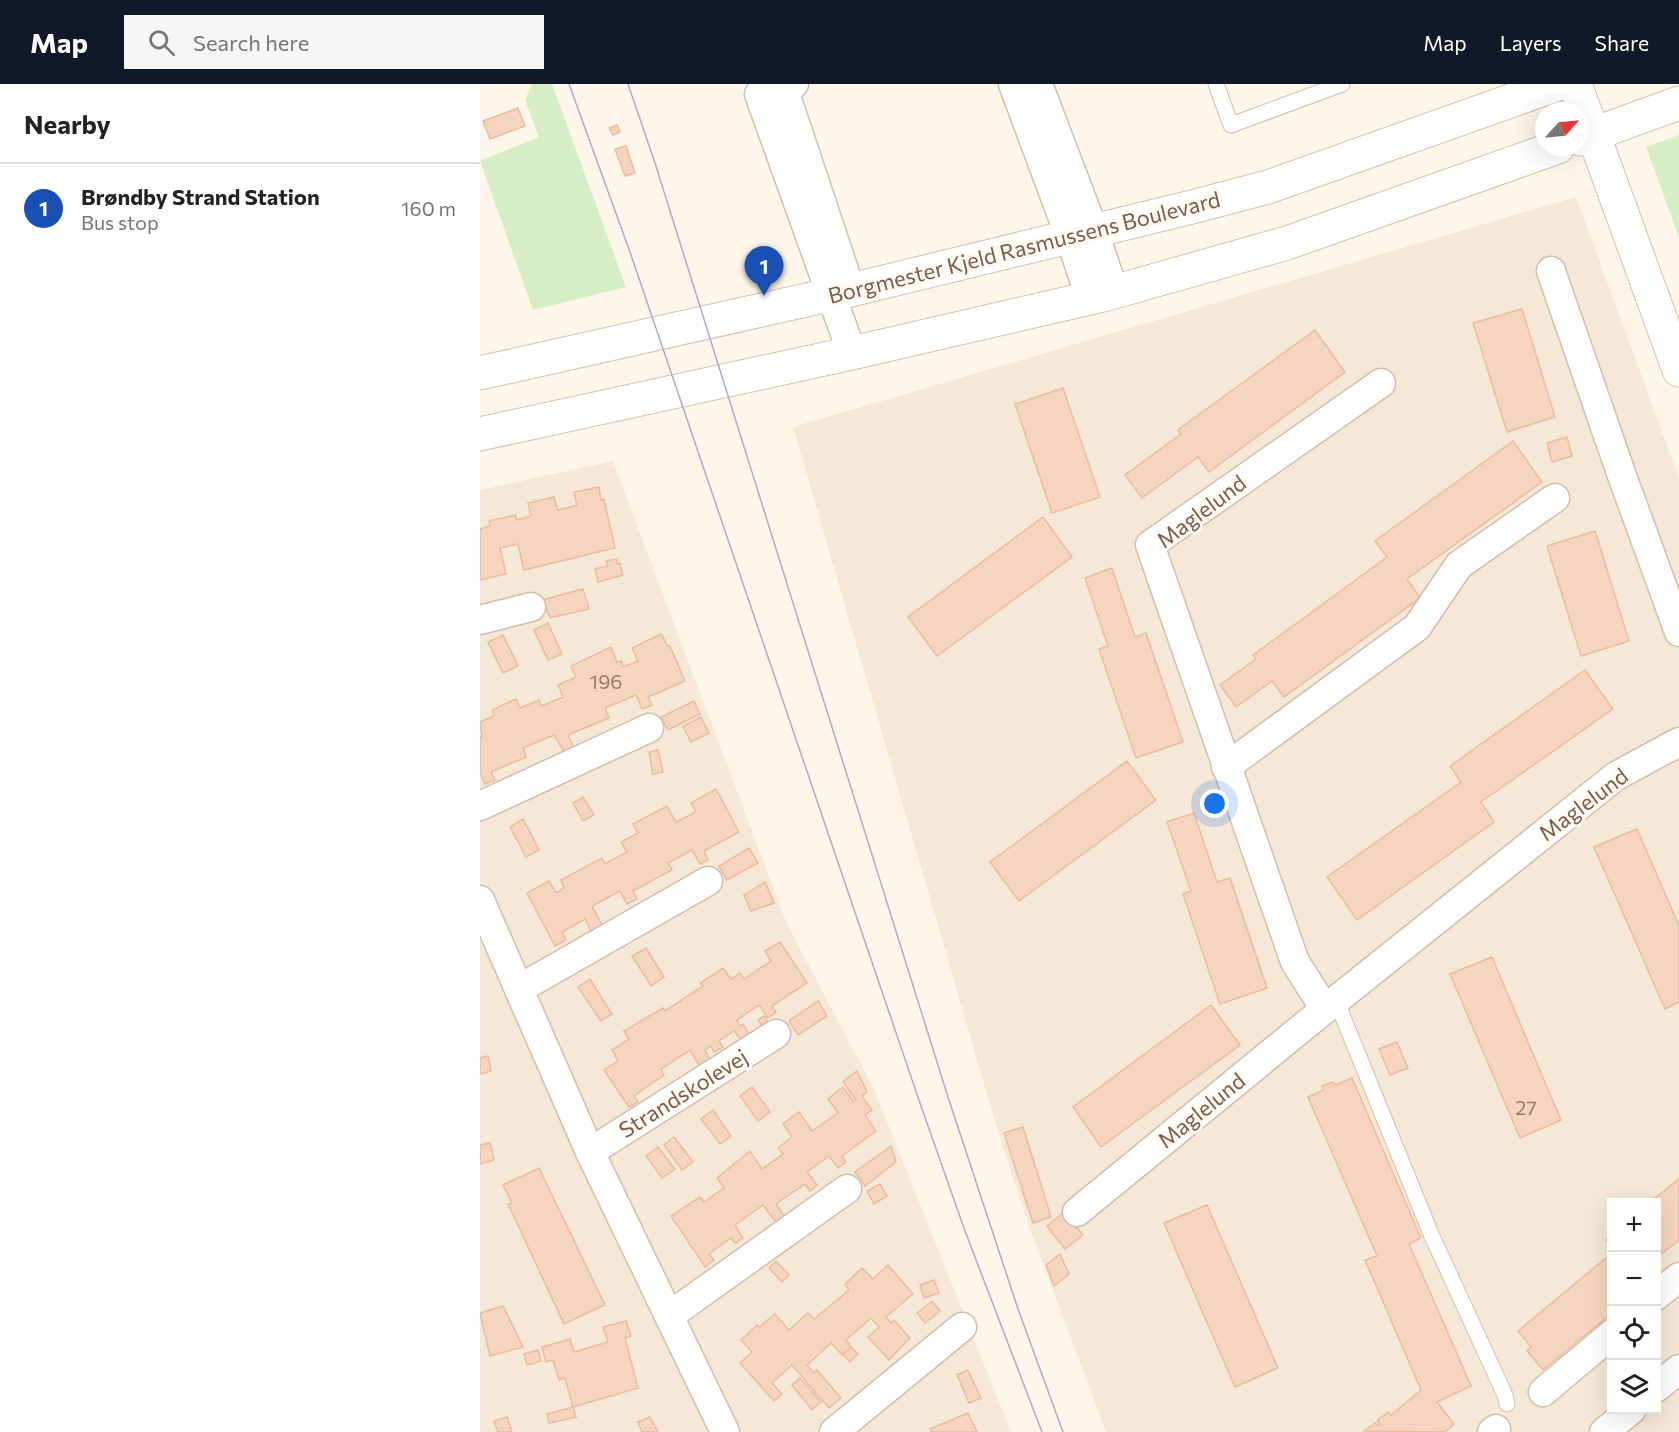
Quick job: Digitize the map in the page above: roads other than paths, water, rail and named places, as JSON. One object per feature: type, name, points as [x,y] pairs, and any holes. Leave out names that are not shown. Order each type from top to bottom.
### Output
[{"type":"street","points":[[1013,84],[1082,234]]},
{"type":"street","points":[[1038,84],[1102,295]]},
{"type":"street","name":"Borgmester Kjeld Rasmussens Boulevard","points":[[480,373],[841,292],[1268,187],[1558,84]]},
{"type":"street","points":[[1575,84],[1579,102]]},
{"type":"street","points":[[789,86],[841,292],[852,353]]},
{"type":"street","points":[[1589,136],[1679,103]]},
{"type":"street","points":[[1589,145],[1679,370]]},
{"type":"street","points":[[480,434],[852,353],[1102,295],[1287,243],[1535,155]]},
{"type":"street","points":[[1551,271],[1620,473],[1679,632]]},
{"type":"street","name":"Maglelund","points":[[1330,1005],[1295,962],[1150,545],[1381,383]]},
{"type":"street","points":[[1226,767],[1417,627],[1459,565],[1555,498]]},
{"type":"street","points":[[480,620],[531,607]]},
{"type":"street","points":[[480,806],[649,728]]},
{"type":"street","name":"Maglelund","points":[[1077,1212],[1330,1005],[1616,776],[1679,742]]},
{"type":"street","points":[[519,989],[708,881]]},
{"type":"street","points":[[480,900],[590,1152],[725,1432]]},
{"type":"street","name":"Strandskolevej","points":[[590,1152],[776,1034]]},
{"type":"street","points":[[669,1316],[847,1189]]},
{"type":"street","points":[[1661,1292],[1679,1277]]},
{"type":"street","points":[[834,1432],[962,1327]]},
{"type":"street","points":[[1543,1392],[1607,1337]]},
{"type":"street","points":[[1661,1384],[1679,1370]]},
{"type":"street","points":[[1604,1432],[1626,1414]]},
{"type":"lane","points":[[1216,84],[1231,125],[1342,84]]},
{"type":"lane","points":[[1330,1005],[1505,1395],[1498,1422]]},
{"type":"tram line","points":[[569,84],[630,252],[921,1106],[965,1231],[1042,1432]]},
{"type":"tram line","points":[[628,84],[655,163],[948,1097],[1018,1309],[1063,1432]]},
{"type":"place","name":"Brøndby Strand Station","points":[[764,296]]}]
